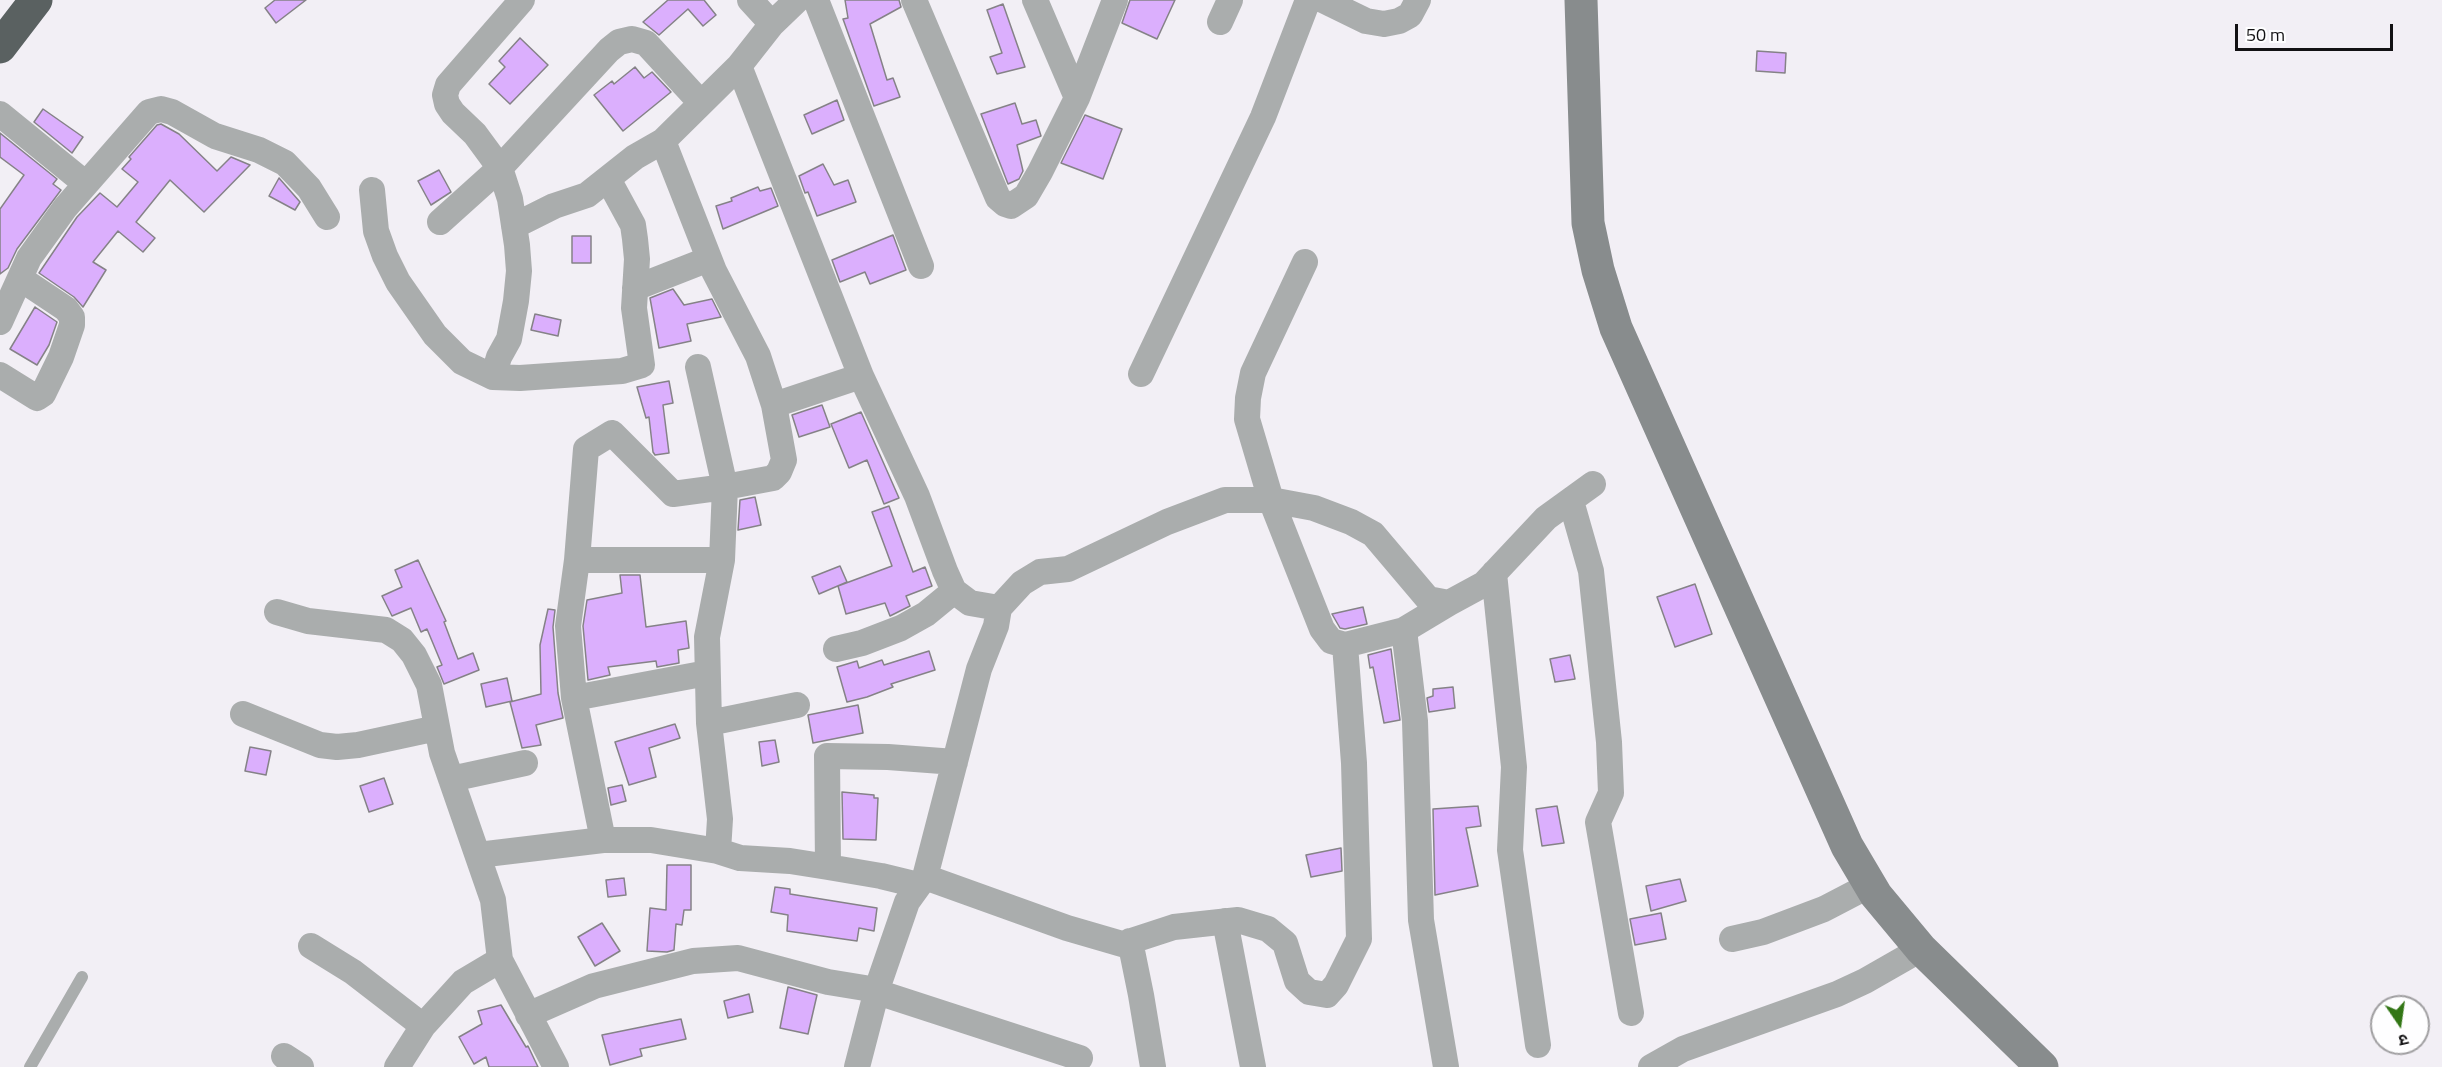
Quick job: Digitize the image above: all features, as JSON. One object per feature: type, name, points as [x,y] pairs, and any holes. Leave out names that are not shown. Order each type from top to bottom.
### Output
[{"type":"highway","points":[[0,47],[36,0]]},
{"type":"street","points":[[493,377],[499,357],[509,339],[519,271],[510,199],[500,168],[475,134],[453,113],[447,104],[445,95],[448,85],[522,0]]},
{"type":"street","points":[[750,0],[772,24]]},
{"type":"street","points":[[514,226],[554,206],[587,195],[635,157],[663,141],[739,66],[772,24],[797,0]]},
{"type":"street","points":[[816,0],[921,266]]},
{"type":"street","points":[[914,0],[998,198],[1011,206],[1026,196],[1040,172],[1077,98],[1115,0]]},
{"type":"street","points":[[1035,0],[1077,98]]},
{"type":"street","points":[[1141,374],[1263,117],[1308,0]]},
{"type":"street","points":[[1323,0],[1366,21],[1384,24],[1400,21],[1410,15],[1418,0]]},
{"type":"street","points":[[1581,0],[1588,223],[1598,270],[1616,328],[1847,846],[1876,896],[1921,949],[2042,1067]]},
{"type":"street","points":[[440,222],[500,168],[619,42],[632,39],[646,43],[701,103]]},
{"type":"street","points":[[739,66],[861,376],[917,496],[954,591],[970,603],[999,608]]},
{"type":"street","points":[[0,322],[29,258],[64,208],[149,112],[161,109],[172,112],[215,136],[259,150],[285,163],[309,188],[327,217]]},
{"type":"street","points":[[0,114],[86,184]]},
{"type":"street","points":[[603,840],[574,698],[568,626],[577,560],[586,448],[612,433],[674,494],[772,478],[779,472],[784,460],[774,405],[758,356],[709,259],[663,141]]},
{"type":"street","points":[[372,190],[376,231],[398,282],[435,335],[462,362],[493,377],[567,375],[622,370],[642,365],[634,308],[637,259],[633,225],[608,179]]},
{"type":"street","points":[[635,288],[709,259]]},
{"type":"street","points":[[1305,262],[1252,374],[1247,419],[1271,500],[1322,629],[1331,641],[1345,645],[1404,630],[1484,584],[1546,518],[1593,484]]},
{"type":"street","points":[[0,375],[37,398],[43,394],[61,357],[72,325],[72,316],[66,309],[21,279]]},
{"type":"street","points":[[698,367],[725,487],[722,560],[707,637],[709,723],[720,819],[718,851]]},
{"type":"street","points":[[774,405],[861,376]]},
{"type":"street","points":[[857,1067],[877,991],[907,902],[921,881],[979,669],[996,626],[999,608],[1022,583],[1040,572],[1068,568],[1167,522],[1226,500],[1271,500],[1314,508],[1351,522],[1373,534],[1428,599],[1449,603]]},
{"type":"street","points":[[1571,501],[1591,571],[1609,742],[1611,793],[1598,822],[1631,1013]]},
{"type":"street","points":[[577,560],[722,560]]},
{"type":"street","points":[[1494,573],[1514,767],[1509,850],[1538,1046]]},
{"type":"street","points":[[836,649],[862,643],[901,628],[926,614],[954,591]]},
{"type":"street","points":[[277,612],[308,621],[386,630],[402,640],[414,655],[429,686],[437,728],[451,779],[493,900],[500,960],[556,1067]]},
{"type":"street","points":[[1404,630],[1415,721],[1421,920],[1446,1067]]},
{"type":"street","points":[[478,855],[603,840],[651,840],[718,851],[740,858],[790,861],[921,881],[1122,944],[1174,927],[1238,920],[1268,929],[1285,943],[1297,981],[1309,992],[1328,995],[1336,985],[1359,939],[1354,763],[1345,645]]},
{"type":"street","points":[[574,698],[707,673]]},
{"type":"street","points":[[709,723],[797,705]]},
{"type":"street","points":[[243,714],[320,746],[337,747],[437,728]]},
{"type":"street","points":[[828,867],[827,756],[888,757],[955,762]]},
{"type":"street","points":[[451,779],[525,763]]},
{"type":"street","points":[[1732,939],[1763,932],[1824,909],[1870,885]]},
{"type":"street","points":[[1226,921],[1253,1067]]},
{"type":"street","points":[[1130,941],[1142,995],[1153,1067]]},
{"type":"street","points":[[311,946],[353,972],[423,1026]]},
{"type":"street","points":[[1651,1067],[1683,1049],[1837,994],[1921,949]]},
{"type":"street","points":[[528,1015],[594,986],[693,961],[738,958],[828,982],[877,991],[1080,1058]]},
{"type":"street","points":[[397,1067],[423,1026],[463,982],[500,960]]},
{"type":"lane","points":[[30,1067],[82,977]]},
{"type":"building","points":[[275,0],[306,0],[276,23],[265,8]]},
{"type":"building","points":[[668,0],[704,0],[716,15],[703,26],[688,9],[659,35],[643,22]]},
{"type":"building","points":[[845,0],[899,0],[901,7],[870,24],[887,80],[893,78],[900,97],[874,106],[843,19],[848,18]]},
{"type":"building","points":[[1130,0],[1175,0],[1157,39],[1122,23]]},
{"type":"building","points":[[1003,4],[1025,67],[997,74],[990,57],[1002,53],[987,10]]},
{"type":"building","points":[[520,38],[548,65],[510,104],[489,84],[505,67],[499,61]]},
{"type":"building","points":[[1757,51],[1786,53],[1785,73],[1756,71]]},
{"type":"building","points":[[635,67],[644,78],[652,72],[671,92],[623,131],[594,95],[612,81],[614,84]]},
{"type":"building","points":[[837,100],[844,120],[812,134],[804,115]]},
{"type":"building","points":[[1015,103],[1022,124],[1036,120],[1041,136],[1017,145],[1023,171],[1019,179],[1008,184],[981,114]]},
{"type":"building","points":[[43,109],[83,137],[72,153],[34,122]]},
{"type":"building","points":[[1085,115],[1122,129],[1103,179],[1061,163]]},
{"type":"building","points":[[161,124],[179,134],[217,171],[231,157],[250,165],[204,212],[170,180],[136,222],[155,238],[143,252],[118,231],[93,262],[106,270],[83,307],[74,297],[39,273],[77,217],[100,193],[117,207],[138,182],[122,169],[131,159],[129,157],[157,125]]},
{"type":"building","points":[[0,133],[57,179],[53,184],[61,190],[17,249],[8,268],[0,274],[0,209],[24,175],[0,157]]},
{"type":"building","points":[[823,164],[834,185],[848,180],[856,202],[817,216],[799,176]]},
{"type":"building","points":[[439,170],[451,192],[431,205],[418,181]]},
{"type":"building","points":[[279,178],[300,202],[295,210],[269,196]]},
{"type":"building","points":[[758,187],[760,191],[771,188],[778,206],[723,229],[716,206],[732,201],[731,198]]},
{"type":"building","points":[[893,235],[906,270],[870,284],[865,272],[840,282],[832,260]]},
{"type":"building","points":[[572,236],[591,236],[591,263],[572,263]]},
{"type":"building","points":[[673,289],[684,305],[712,299],[721,317],[687,324],[691,341],[659,348],[650,298]]},
{"type":"building","points":[[35,307],[57,322],[49,345],[37,365],[10,349]]},
{"type":"building","points":[[535,314],[561,320],[558,336],[531,330]]},
{"type":"building","points":[[669,381],[673,403],[663,405],[669,453],[655,455],[649,417],[646,418],[637,387]]},
{"type":"building","points":[[822,405],[830,427],[799,437],[792,415]]},
{"type":"building","points":[[861,412],[899,498],[884,504],[867,460],[849,468],[831,424]]},
{"type":"building","points":[[755,497],[761,525],[738,530],[740,500]]},
{"type":"building","points":[[889,506],[913,572],[925,567],[932,586],[906,596],[910,606],[890,616],[885,603],[846,614],[838,586],[892,566],[872,512]]},
{"type":"building","points":[[418,560],[446,621],[444,622],[458,659],[473,653],[479,670],[444,684],[437,667],[442,665],[427,629],[421,632],[411,608],[392,616],[382,596],[402,587],[395,570]]},
{"type":"building","points":[[840,566],[847,582],[819,594],[812,577]]},
{"type":"building","points":[[620,575],[640,575],[646,627],[686,621],[689,648],[678,650],[679,663],[657,667],[656,661],[608,667],[610,675],[588,680],[583,626],[587,600],[622,593]]},
{"type":"building","points":[[1695,584],[1712,634],[1675,647],[1657,597]]},
{"type":"building","points":[[1363,607],[1367,624],[1345,629],[1340,628],[1332,614]]},
{"type":"building","points":[[548,609],[555,610],[553,627],[558,693],[563,718],[536,725],[541,745],[522,748],[510,702],[541,694],[540,645]]},
{"type":"building","points":[[1391,649],[1400,720],[1384,723],[1373,667],[1370,668],[1368,655]]},
{"type":"building","points":[[929,651],[935,670],[891,684],[893,687],[867,697],[847,702],[837,667],[857,661],[859,668],[882,660],[884,665]]},
{"type":"building","points":[[1570,655],[1575,679],[1555,682],[1550,659]]},
{"type":"building","points":[[507,678],[512,701],[486,707],[481,684]]},
{"type":"building","points":[[1453,687],[1455,708],[1429,712],[1427,698],[1433,696],[1433,689]]},
{"type":"building","points":[[858,705],[863,733],[813,743],[808,715]]},
{"type":"building","points":[[675,724],[680,738],[649,748],[656,777],[629,785],[615,742]]},
{"type":"building","points":[[775,740],[779,762],[762,766],[759,742]]},
{"type":"building","points":[[250,747],[271,751],[266,775],[245,771]]},
{"type":"building","points":[[384,778],[393,804],[369,812],[360,786]]},
{"type":"building","points":[[622,785],[626,801],[611,805],[608,788]]},
{"type":"building","points":[[842,792],[874,795],[874,798],[878,798],[876,840],[843,839]]},
{"type":"building","points":[[1478,806],[1481,826],[1466,828],[1478,886],[1435,895],[1433,809]]},
{"type":"building","points":[[1557,806],[1564,843],[1542,846],[1536,809]]},
{"type":"building","points":[[1341,848],[1342,871],[1311,877],[1306,855]]},
{"type":"building","points":[[667,865],[691,865],[691,910],[684,910],[682,925],[676,924],[674,950],[647,951],[650,908],[666,910]]},
{"type":"building","points":[[624,878],[626,895],[608,897],[606,880]]},
{"type":"building","points":[[1680,879],[1686,901],[1651,911],[1646,886]]},
{"type":"building","points":[[775,887],[790,889],[790,894],[877,908],[874,931],[859,928],[857,941],[787,931],[788,915],[771,912]]},
{"type":"building","points":[[1661,913],[1666,939],[1635,945],[1630,919]]},
{"type":"building","points":[[602,923],[620,951],[595,966],[578,937]]},
{"type":"building","points":[[788,987],[817,995],[808,1034],[780,1028]]},
{"type":"building","points":[[749,994],[753,1012],[728,1018],[724,1001]]},
{"type":"building","points":[[501,1005],[526,1047],[528,1046],[538,1067],[489,1067],[486,1057],[474,1064],[459,1037],[482,1024],[478,1011]]},
{"type":"building","points":[[681,1019],[686,1039],[640,1049],[642,1056],[610,1065],[602,1035]]}]
